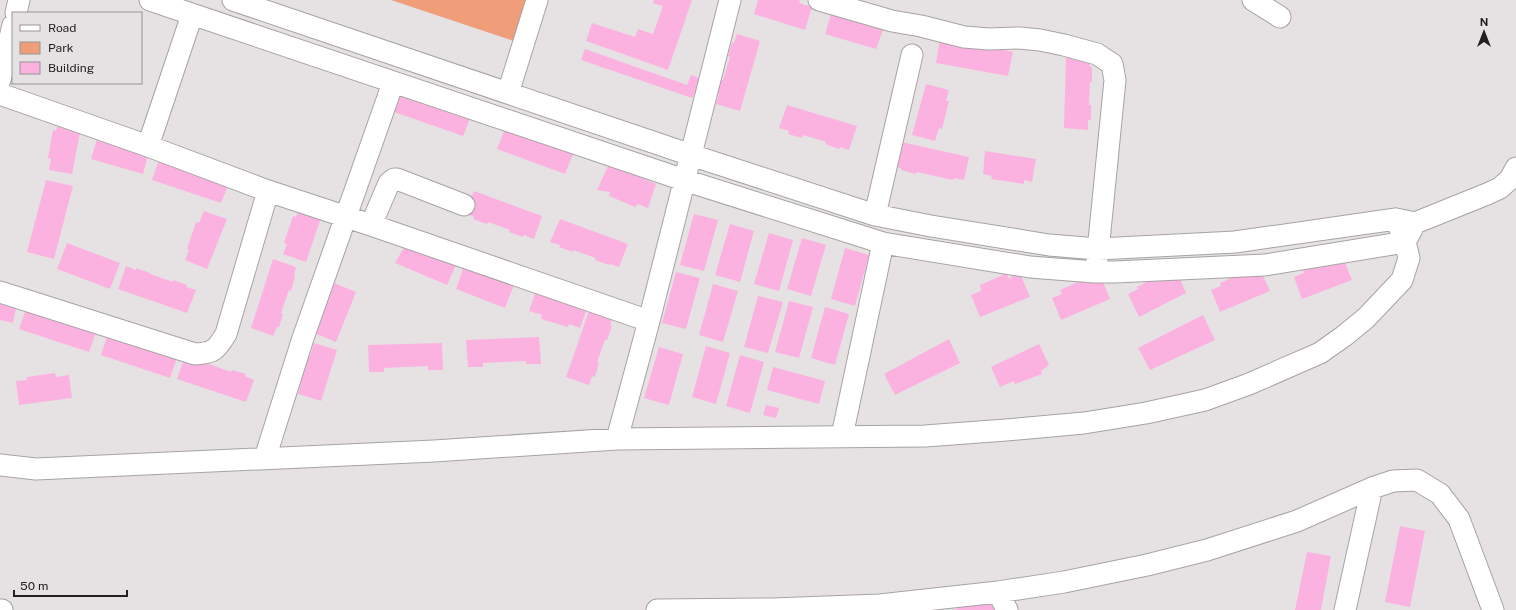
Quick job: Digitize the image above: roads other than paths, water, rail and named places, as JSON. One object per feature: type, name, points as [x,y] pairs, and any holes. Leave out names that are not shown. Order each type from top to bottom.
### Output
[{"type":"street","points":[[16,12],[19,0]]},
{"type":"street","points":[[150,0],[684,180],[883,243],[1030,268],[1095,272],[1265,265],[1405,242]]},
{"type":"street","points":[[234,0],[692,155],[875,215],[931,226],[1049,245],[1098,249],[1235,242],[1406,221],[1494,191],[1510,179],[1516,168]]},
{"type":"street","points":[[508,93],[537,0]]},
{"type":"street","points":[[617,439],[684,180],[692,155],[730,0]]},
{"type":"street","points":[[819,0],[892,21],[921,26],[964,37],[989,39],[1020,38],[1064,45],[1097,54],[1112,64],[1115,80],[1095,272]]},
{"type":"street","points":[[1253,0],[1280,17]]},
{"type":"street","points":[[148,146],[192,15]]},
{"type":"street","points":[[0,80],[12,29]]},
{"type":"street","points":[[875,215],[912,55]]},
{"type":"street","points":[[265,458],[303,338],[392,82]]},
{"type":"street","points":[[0,94],[148,146],[268,191],[649,320]]},
{"type":"street","points":[[372,225],[389,183],[394,179],[398,179],[464,205]]},
{"type":"street","points":[[0,292],[195,354],[206,354],[217,348],[226,334],[268,191]]},
{"type":"street","points":[[0,465],[36,469],[434,451],[617,439],[925,436],[1076,424],[1146,413],[1205,400],[1248,384],[1320,353],[1344,336],[1366,318],[1402,280],[1409,258],[1405,242],[1406,221]]},
{"type":"street","points":[[842,436],[883,243]]},
{"type":"street","points":[[657,610],[881,608],[1002,601],[1064,582],[1147,566],[1207,550],[1297,521],[1372,488],[1393,481],[1417,480],[1440,494],[1459,519],[1493,610]]},
{"type":"street","points":[[1345,610],[1372,488]]}]
